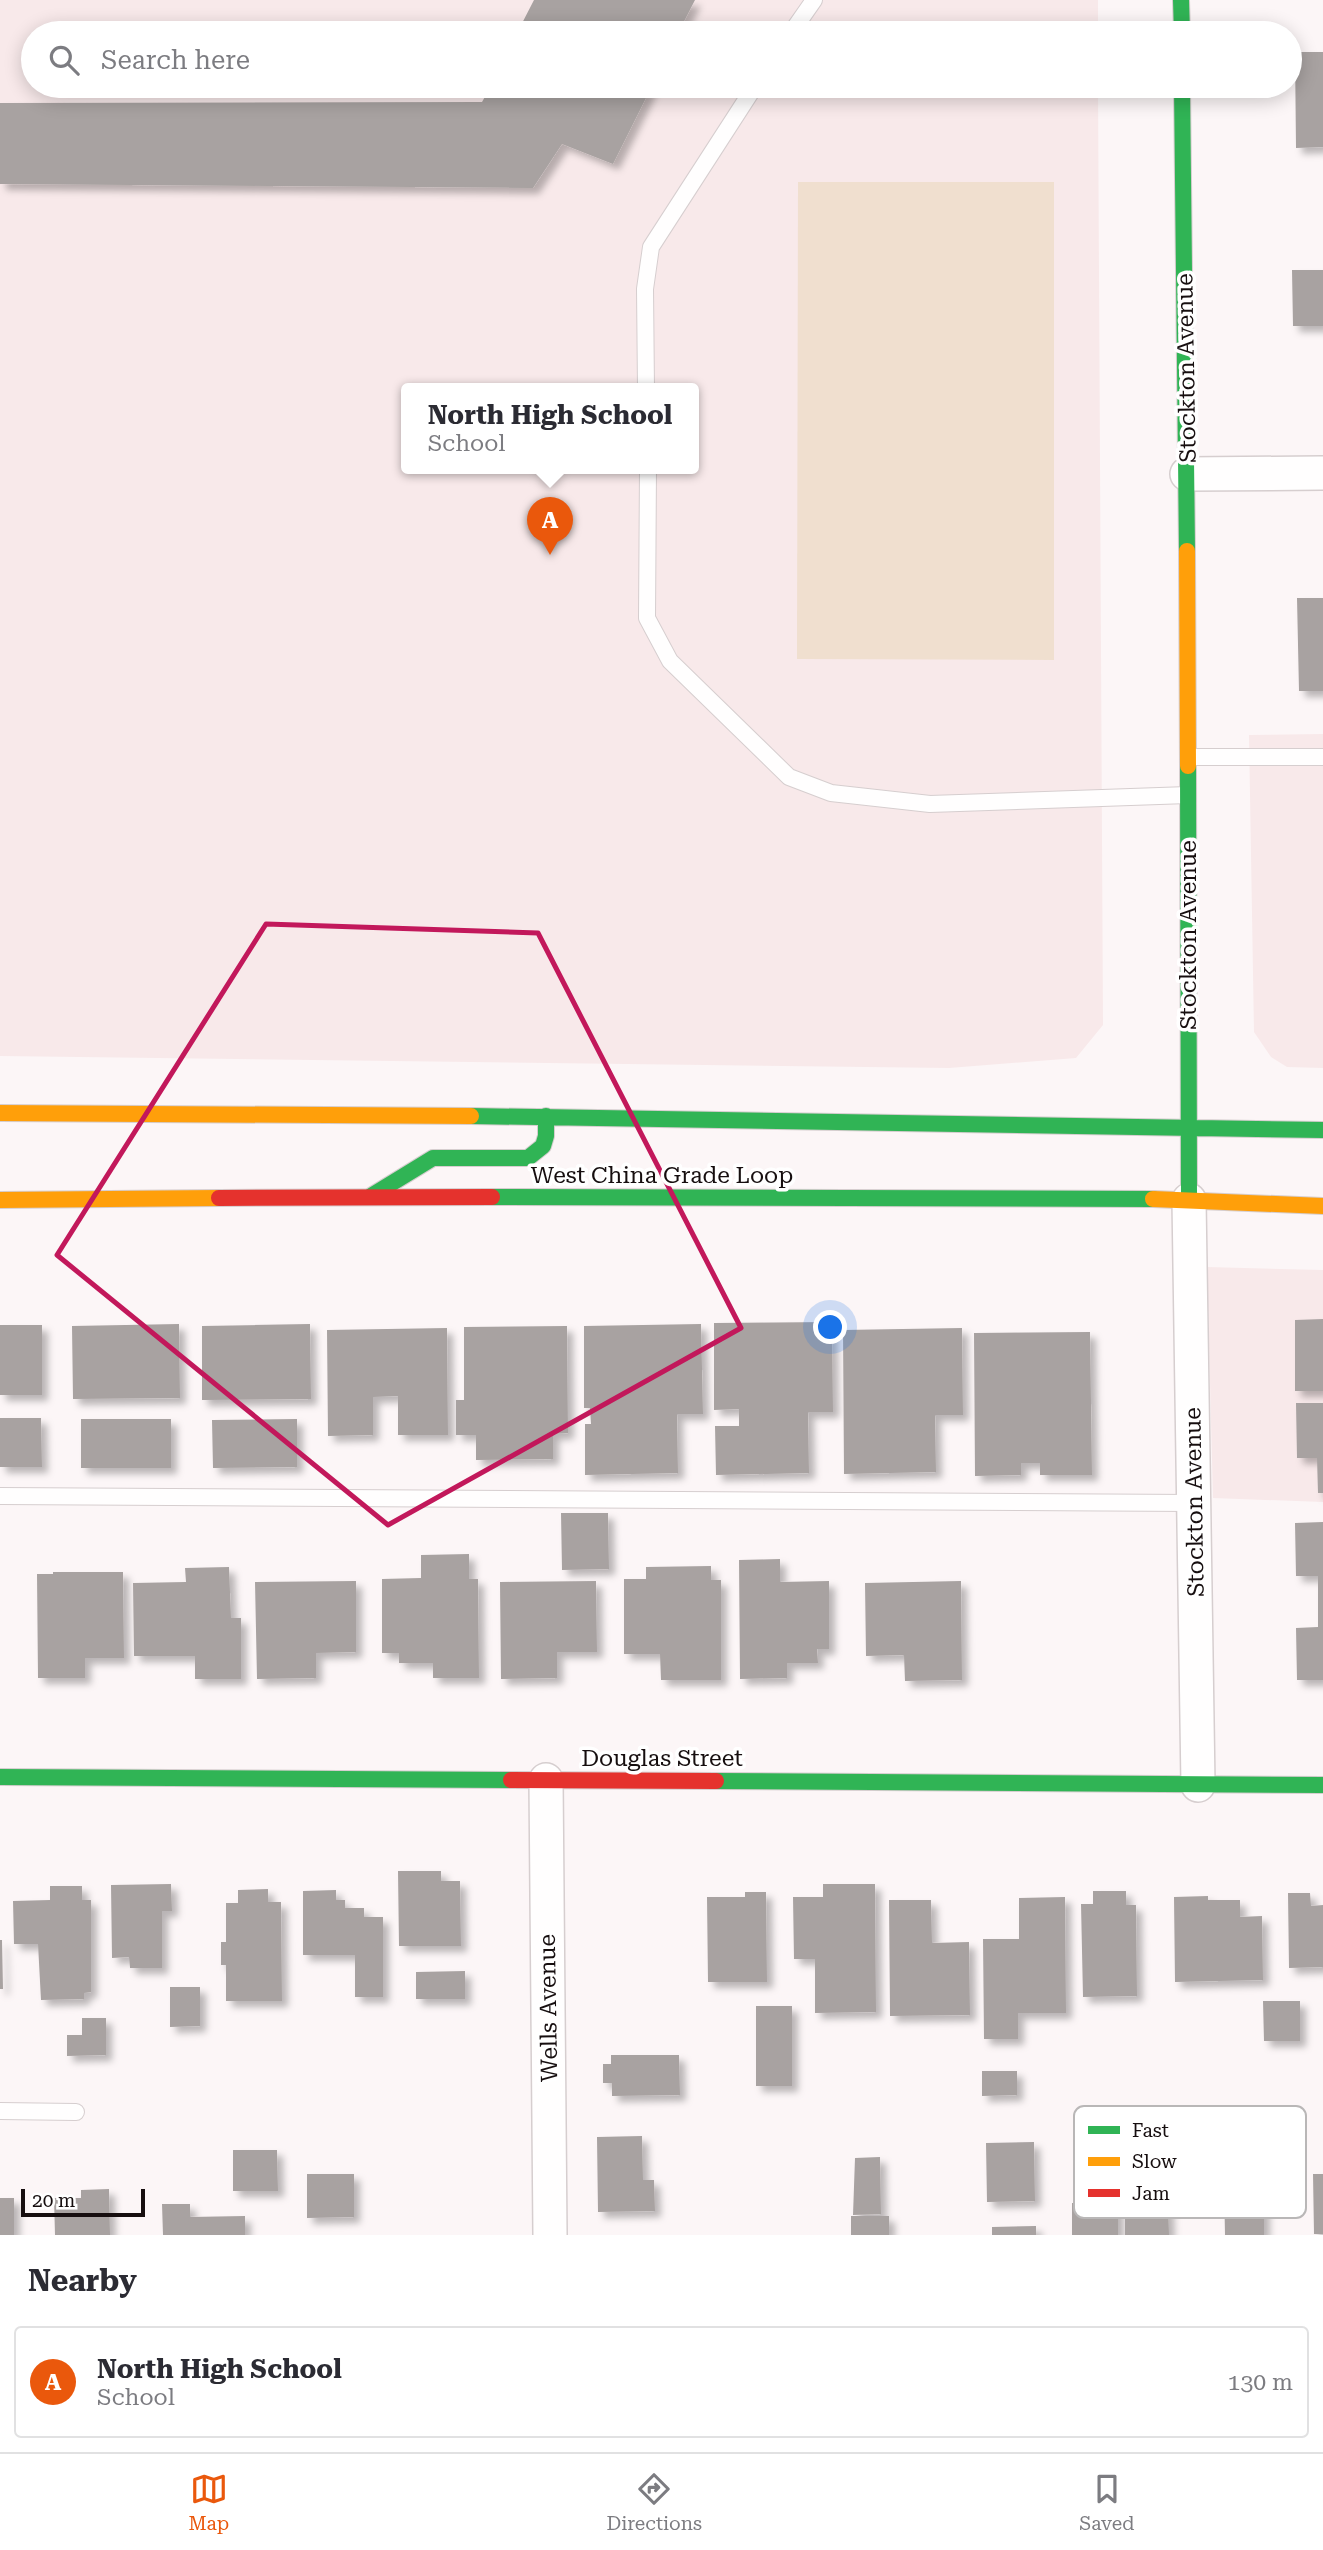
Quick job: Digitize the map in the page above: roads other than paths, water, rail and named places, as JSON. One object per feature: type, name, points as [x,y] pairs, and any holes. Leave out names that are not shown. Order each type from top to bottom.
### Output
[{"type":"main road","points":[[1181,0],[1182,21]]},
{"type":"main road","name":"Stockton Avenue","points":[[1182,98],[1187,474],[1189,1200]]},
{"type":"main road","points":[[0,1113],[546,1116],[1323,1130]]},
{"type":"main road","points":[[371,1196],[433,1158],[528,1158],[541,1152],[546,1142],[546,1116]]},
{"type":"main road","name":"West China Grade Loop","points":[[0,1200],[371,1196],[1189,1200],[1323,1206]]},
{"type":"main road","name":"Douglas Street","points":[[0,1777],[1323,1785]]},
{"type":"street","points":[[1187,474],[1323,472]]},
{"type":"street","name":"Stockton Avenue","points":[[1189,1200],[1198,1784]]},
{"type":"street","name":"Wells Avenue","points":[[546,1780],[550,2235]]},
{"type":"lane","points":[[799,21],[814,0]]},
{"type":"lane","points":[[646,383],[645,289],[651,247],[747,98]]},
{"type":"lane","points":[[648,474],[647,618],[670,661],[789,777],[831,793],[930,804],[1188,795]]},
{"type":"lane","points":[[1188,757],[1323,757]]},
{"type":"lane","points":[[0,1496],[1194,1503]]},
{"type":"lane","points":[[0,2111],[76,2112]]},
{"type":"place","name":"North High School","points":[[550,555]]}]
